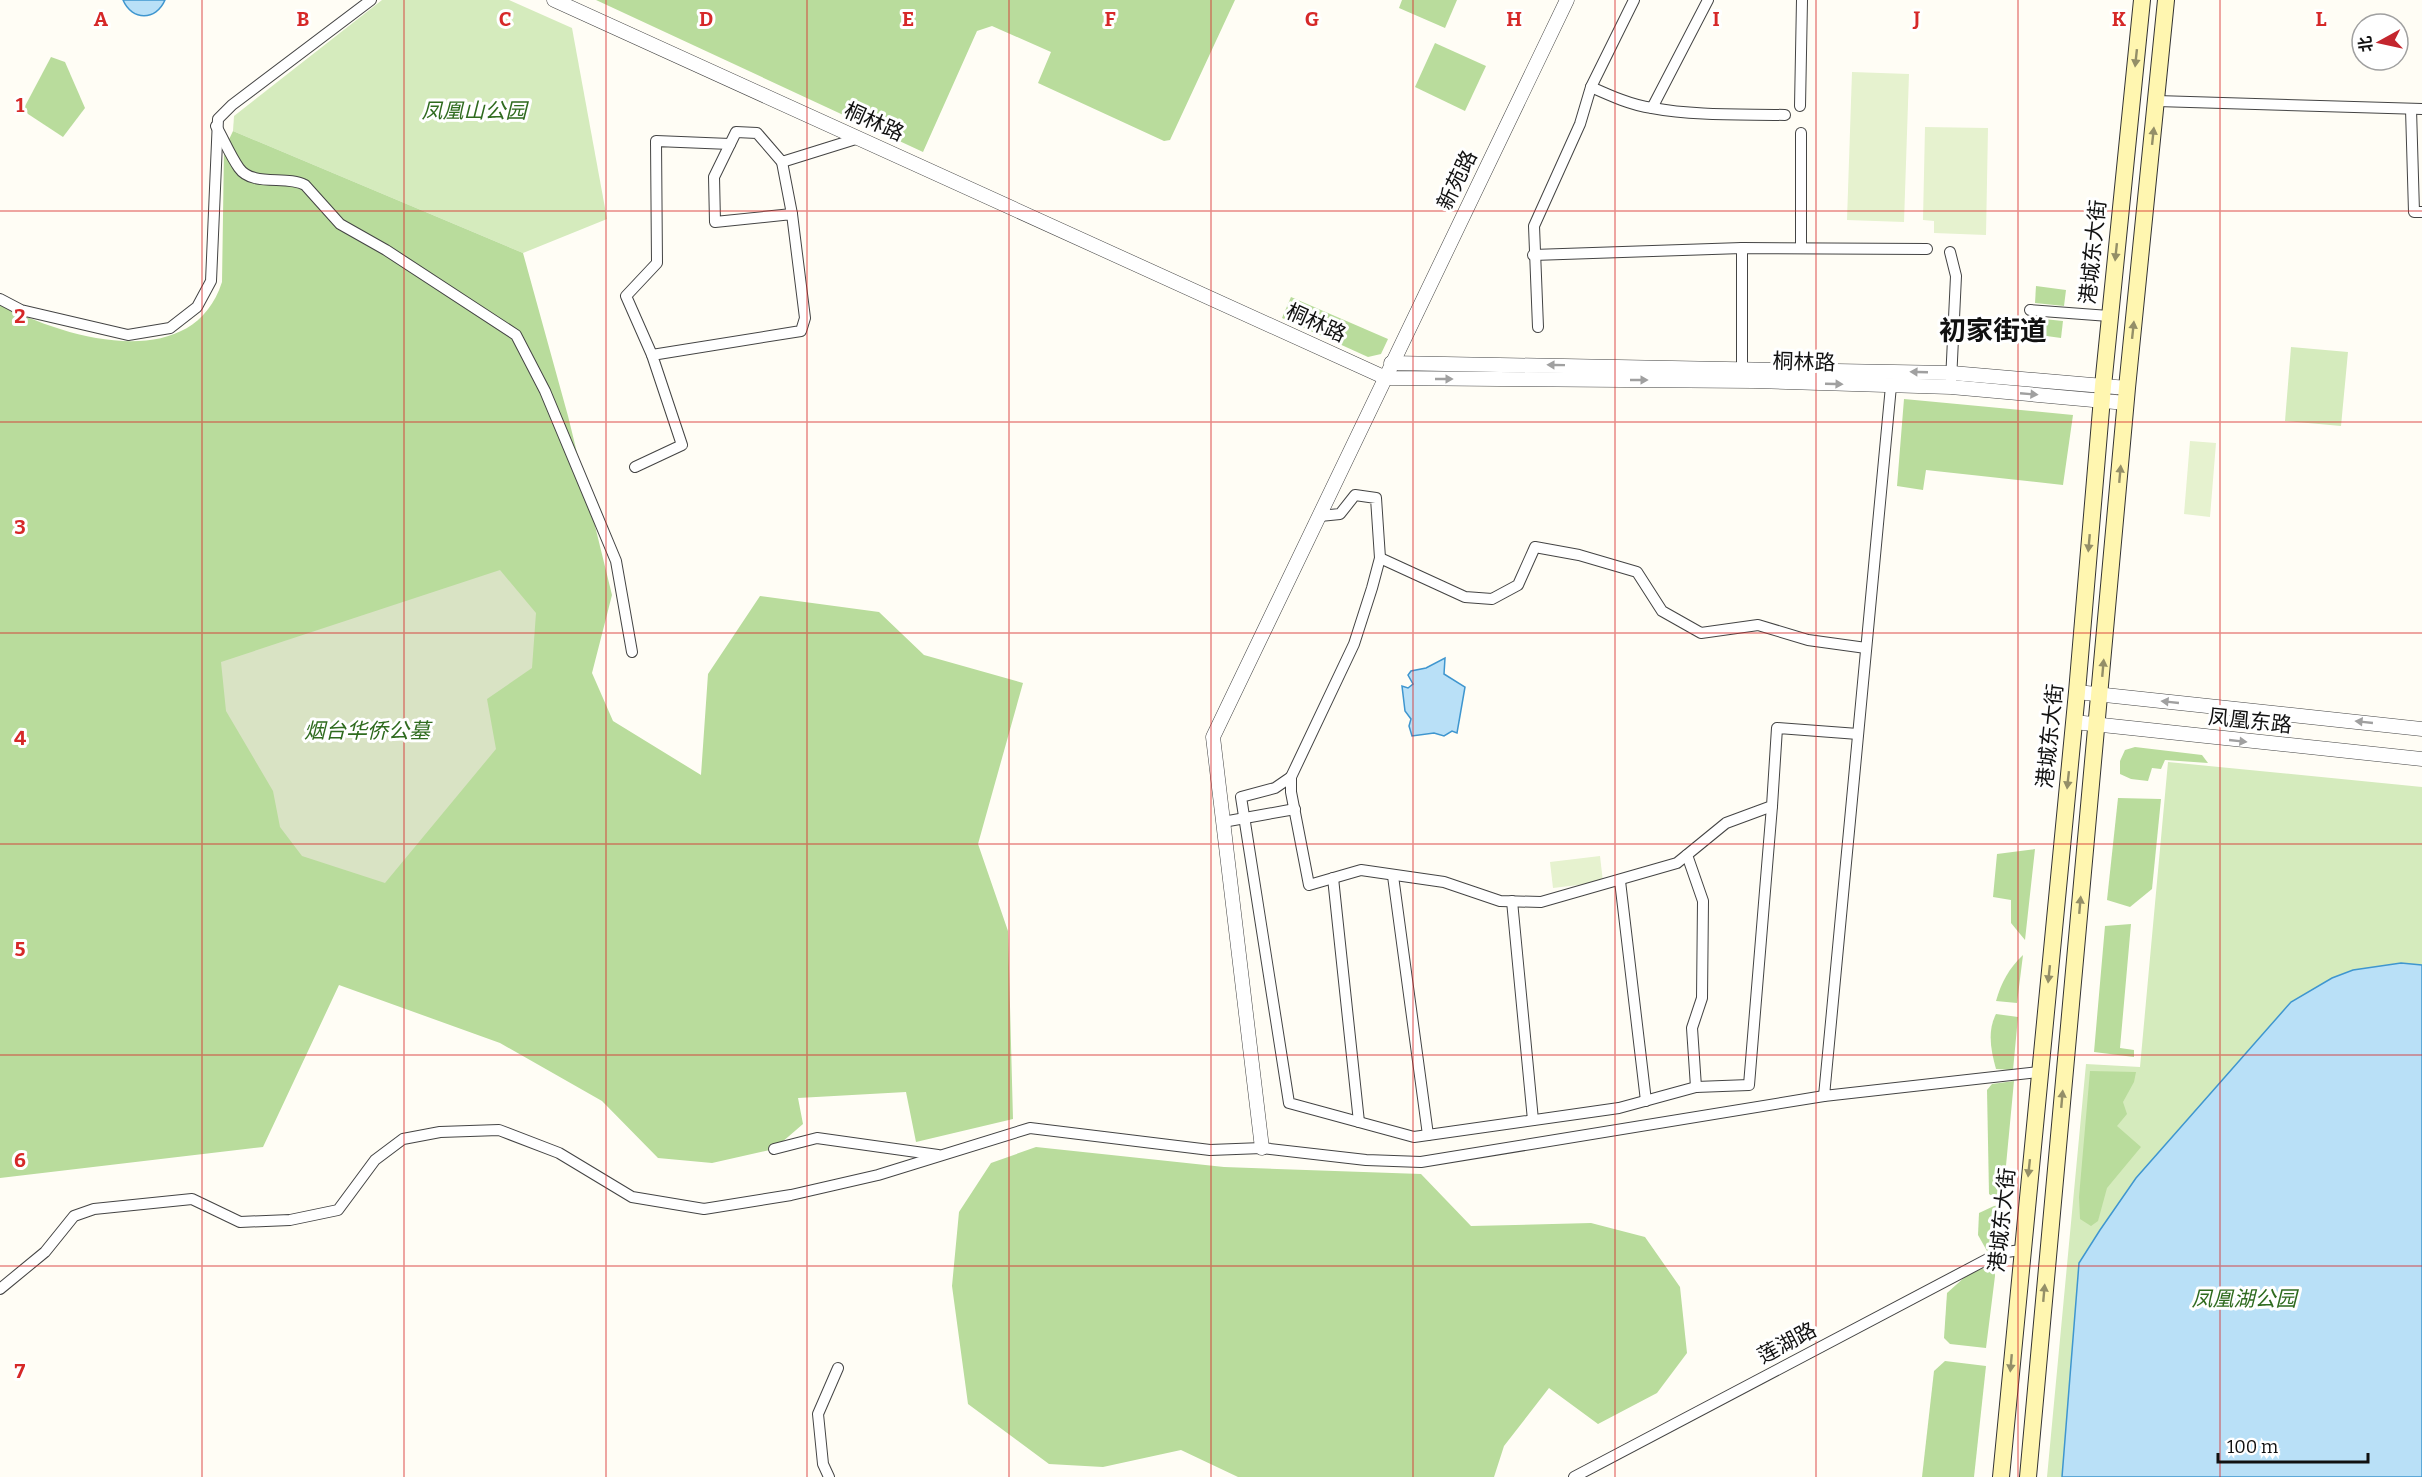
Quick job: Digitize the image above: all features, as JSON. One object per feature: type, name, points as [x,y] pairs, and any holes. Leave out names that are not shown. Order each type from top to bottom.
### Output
[{"type":"main road","name":"港城东大街","points":[[2001,1477],[2021,1250],[2077,692],[2109,315],[2142,0]]},
{"type":"main road","points":[[2028,1477],[2101,695],[2126,396],[2166,0]]},
{"type":"street","points":[[0,298],[21,310],[128,335],[170,328],[197,307],[212,281],[217,167],[216,126],[222,113],[371,0]]},
{"type":"street","name":"桐林路","points":[[555,0],[1386,378],[1754,381],[1891,386],[1952,380]]},
{"type":"street","name":"新苑路","points":[[1262,1148],[1213,737],[1567,0]]},
{"type":"street","points":[[1538,327],[1533,255],[1534,226],[1580,124],[1591,87],[1634,0]]},
{"type":"street","points":[[1652,108],[1708,0]]},
{"type":"street","points":[[1800,106],[1802,0]]},
{"type":"street","points":[[1591,87],[1624,101],[1652,108],[1714,114],[1785,115]]},
{"type":"street","points":[[2157,101],[2416,109],[2414,212],[2422,212]]},
{"type":"street","points":[[216,126],[239,169],[245,175],[306,185],[340,224],[396,256],[516,335],[545,391],[616,561],[632,652]]},
{"type":"street","points":[[652,355],[801,331],[805,318],[792,214],[782,162],[757,133],[736,132],[714,177],[715,222],[792,214]]},
{"type":"street","points":[[1801,133],[1801,248]]},
{"type":"street","points":[[782,162],[859,138]]},
{"type":"street","points":[[634,466],[682,445],[652,355],[626,296],[657,263],[656,141],[730,144]]},
{"type":"street","points":[[1533,255],[1742,248],[1927,249]]},
{"type":"street","points":[[1742,248],[1742,368]]},
{"type":"street","points":[[1950,252],[1956,276],[1952,380]]},
{"type":"street","points":[[2030,310],[2109,315]]},
{"type":"street","name":"桐林路","points":[[1391,363],[1742,368],[1952,380],[2126,396]]},
{"type":"street","points":[[1824,1096],[1891,386]]},
{"type":"street","points":[[1320,516],[1340,514],[1355,495],[1376,498],[1380,558],[1354,644],[1291,777],[1275,788],[1241,797],[1289,1103],[1414,1137],[1619,1108],[1696,1087],[1749,1085],[1777,728],[1858,734]]},
{"type":"street","points":[[1380,558],[1465,597],[1492,599],[1518,585],[1535,547],[1579,555],[1636,572],[1662,611],[1701,633],[1758,625],[1808,640],[1866,648]]},
{"type":"street","name":"凤凰东路","points":[[2077,692],[2422,729]]},
{"type":"street","name":"凤凰东路","points":[[2074,722],[2422,759]]},
{"type":"street","points":[[1291,777],[1294,809],[1309,885],[1360,870],[1444,882],[1500,901],[1512,902],[1540,903],[1677,863],[1726,823],[1772,806]]},
{"type":"street","points":[[1223,822],[1294,809]]},
{"type":"street","points":[[1687,855],[1703,901],[1702,998],[1692,1028],[1696,1087]]},
{"type":"street","points":[[1393,876],[1428,1135]]},
{"type":"street","points":[[1334,878],[1359,1122]]},
{"type":"street","points":[[1620,881],[1646,1101]]},
{"type":"street","points":[[1512,902],[1533,1120]]},
{"type":"street","points":[[0,1289],[45,1252],[74,1216],[94,1209],[192,1199],[240,1222],[290,1220],[338,1209],[375,1160],[403,1139],[440,1132],[499,1130],[559,1153],[632,1197],[704,1209],[791,1195],[878,1175],[1030,1128],[1210,1150],[1262,1148],[1366,1160],[1421,1161],[1824,1096],[2039,1072]]},
{"type":"street","points":[[774,1149],[817,1138],[942,1155]]},
{"type":"street","name":"莲湖路","points":[[1574,1477],[1999,1253],[2021,1250]]},
{"type":"street","points":[[829,1477],[823,1464],[818,1414],[838,1368]]},
{"type":"green space","name":"凤凰山公园","points":[[382,0],[509,0],[572,28],[607,219],[523,253],[233,131],[234,116]]},
{"type":"green space","points":[[596,0],[1235,0],[1170,140],[1164,141],[1038,83],[1051,52],[992,26],[977,31],[923,152]]},
{"type":"green space","points":[[1402,0],[1457,0],[1445,28],[1399,8]]},
{"type":"green space","points":[[1435,43],[1486,66],[1465,111],[1415,87]]},
{"type":"green space","points":[[51,57],[65,62],[85,108],[63,137],[28,114],[24,108]]},
{"type":"green space","points":[[1852,72],[1909,74],[1904,222],[1847,220]]},
{"type":"green space","points":[[1925,127],[1988,128],[1986,235],[1934,233],[1934,221],[1923,220]]},
{"type":"green space","points":[[233,131],[523,253],[568,416],[612,595],[592,673],[613,721],[701,775],[708,674],[760,596],[879,612],[924,655],[1023,683],[978,844],[1008,931],[1013,1119],[916,1142],[906,1092],[798,1098],[803,1124],[774,1149],[712,1163],[658,1158],[602,1101],[500,1043],[339,985],[263,1147],[0,1178],[0,304],[26,317],[90,337],[123,341],[155,339],[184,330],[206,311],[222,282],[224,150]]},
{"type":"green space","points":[[2036,286],[2066,290],[2064,306],[2035,303]]},
{"type":"green space","points":[[1291,297],[1388,339],[1381,354],[1368,357],[1282,318]]},
{"type":"green space","points":[[2034,318],[2063,321],[2061,338],[2032,334]]},
{"type":"green space","points":[[2291,347],[2348,352],[2341,426],[2285,421]]},
{"type":"green space","points":[[1904,399],[2073,415],[2063,485],[1926,470],[1923,490],[1897,486]]},
{"type":"green space","points":[[2190,441],[2216,443],[2210,517],[2184,514]]},
{"type":"green space","name":"烟台华侨公墓","points":[[500,570],[536,613],[532,668],[487,699],[496,749],[385,883],[302,856],[280,827],[273,791],[226,711],[221,662]]},
{"type":"green space","points":[[2135,747],[2202,755],[2208,763],[2165,760],[2161,769],[2152,768],[2148,781],[2131,779],[2120,774],[2120,761],[2125,750]]},
{"type":"green space","name":"凤凰湖公园","points":[[2168,762],[2422,787],[2422,1477],[2047,1477],[2086,1064],[2140,1067]]},
{"type":"green space","points":[[2118,798],[2161,799],[2152,889],[2130,907],[2107,900]]},
{"type":"green space","points":[[2035,849],[2025,940],[2011,923],[2011,900],[1993,897],[1997,854]]},
{"type":"green space","points":[[1600,856],[1603,882],[1553,888],[1550,862]]},
{"type":"green space","points":[[2131,924],[2120,1048],[2134,1050],[2134,1057],[2094,1052],[2105,926]]},
{"type":"green space","points":[[2023,955],[2017,1003],[1996,1001],[2006,976]]},
{"type":"green space","points":[[1996,1014],[2018,1017],[2013,1070],[1996,1069],[1991,1048],[1991,1027]]},
{"type":"green space","points":[[2090,1071],[2136,1072],[2134,1082],[2123,1102],[2127,1114],[2117,1126],[2141,1147],[2107,1188],[2098,1221],[2091,1226],[2080,1219],[2079,1197]]},
{"type":"green space","points":[[2014,1081],[2003,1197],[1995,1198],[1989,1194],[1987,1090],[1992,1084]]},
{"type":"green space","points":[[1036,1147],[1224,1167],[1421,1174],[1471,1226],[1591,1223],[1645,1237],[1680,1287],[1687,1353],[1657,1393],[1598,1424],[1549,1388],[1504,1446],[1494,1477],[1238,1477],[1181,1450],[1103,1467],[1049,1464],[968,1404],[952,1286],[959,1212],[991,1163]]},
{"type":"green space","points":[[2002,1205],[2000,1243],[1987,1251],[1978,1235],[1979,1213]]},
{"type":"green space","points":[[1994,1263],[1995,1276],[1986,1348],[1950,1344],[1944,1338],[1947,1293],[1966,1276]]},
{"type":"green space","points":[[1945,1361],[1986,1366],[1974,1477],[1922,1477],[1934,1371]]},
{"type":"water","points":[[123,0],[165,0],[156,12],[144,16],[132,12]]},
{"type":"water","points":[[1445,658],[1444,674],[1465,687],[1457,733],[1452,731],[1444,736],[1434,733],[1412,736],[1409,726],[1411,719],[1405,711],[1402,686],[1408,688],[1413,684],[1408,675],[1411,671],[1426,668]]},
{"type":"water","name":"凤凰湖公园","points":[[2401,963],[2422,965],[2422,1477],[2062,1477],[2079,1263],[2100,1230],[2136,1178],[2291,1002],[2332,978],[2353,970]]},
{"type":"district","name":"初家街道","points":[[1993,331]]}]
